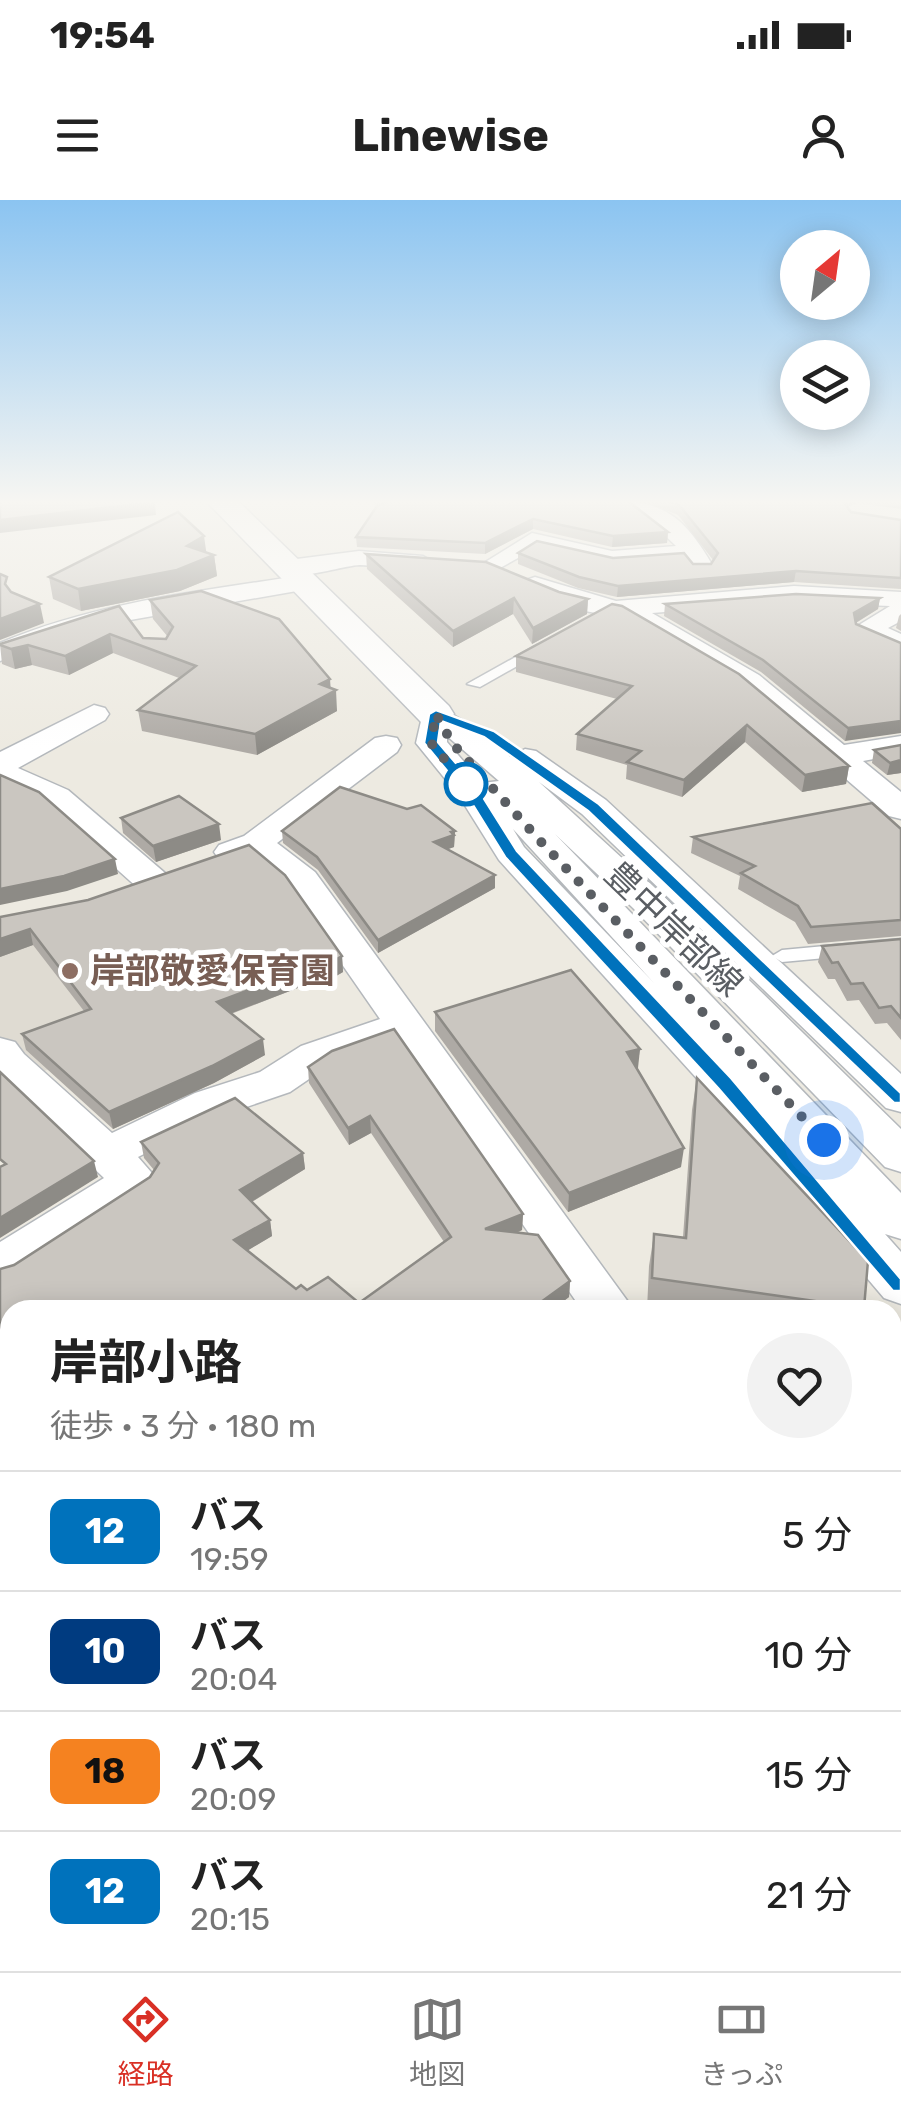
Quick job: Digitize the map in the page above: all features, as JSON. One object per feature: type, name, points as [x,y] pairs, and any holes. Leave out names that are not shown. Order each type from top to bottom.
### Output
[{"type":"street","points":[[0,653],[78,624],[260,584]]},
{"type":"street","name":"豊中岸部線","points":[[306,584],[436,714],[474,738],[646,900],[901,1156]]},
{"type":"street","points":[[527,584],[606,614],[630,612],[749,680],[901,808]]},
{"type":"street","points":[[709,584],[710,599]]},
{"type":"street","points":[[606,614],[710,599],[860,594],[901,600]]},
{"type":"street","points":[[43,609],[78,624]]},
{"type":"street","points":[[901,611],[867,628],[901,644]]},
{"type":"street","points":[[0,768],[94,714]]},
{"type":"street","points":[[901,1098],[594,808],[489,734],[436,714],[431,743],[472,792],[511,854],[724,1083],[901,1285]]},
{"type":"street","name":"豊中岸部線","points":[[436,714],[452,743],[543,844],[901,1222]]},
{"type":"street","points":[[841,755],[901,744]]},
{"type":"street","points":[[114,892],[256,844],[386,746]]},
{"type":"street","points":[[0,768],[67,791],[152,881]]},
{"type":"street","points":[[256,844],[302,880],[601,1300]]},
{"type":"street","points":[[108,1154],[210,1103],[218,1104],[276,1082],[316,1055],[405,1024]]},
{"type":"street","points":[[0,1051],[8,1064],[136,1180],[0,1266]]},
{"type":"lane","points":[[474,684],[562,637]]},
{"type":"lane","points":[[782,956],[901,945]]},
{"type":"shaded area","points":[[18,921],[126,1040],[31,1076],[16,1062],[0,1038],[0,926]]},
{"type":"building","points":[[0,584],[40,604],[0,619]]},
{"type":"building","points":[[65,584],[106,584],[78,589]]},
{"type":"building","points":[[399,584],[539,584],[588,599],[533,628],[514,598],[453,631]]},
{"type":"building","points":[[201,591],[279,619],[330,679],[320,684],[336,690],[255,734],[138,710],[196,666],[110,634],[65,656],[28,645],[11,649],[0,645],[119,606],[143,638],[166,639],[173,627],[150,600]]},
{"type":"building","points":[[796,594],[880,598],[854,613],[856,624],[901,643],[901,721],[848,728],[763,660],[665,604]]},
{"type":"building","points":[[612,604],[622,606],[739,674],[849,766],[805,775],[747,725],[684,780],[627,762],[641,751],[577,734],[632,686],[516,656]]},
{"type":"building","points":[[901,745],[901,760],[890,763],[874,750]]},
{"type":"building","points":[[0,775],[39,792],[115,859],[64,876],[0,889]]},
{"type":"building","points":[[340,787],[407,809],[421,805],[455,831],[451,832],[454,835],[434,842],[495,875],[378,940],[317,857],[282,831]]},
{"type":"building","points":[[179,796],[219,824],[153,846],[121,818]]},
{"type":"building","points":[[872,803],[901,829],[901,920],[811,927],[798,906],[741,873],[755,866],[693,837]]},
{"type":"building","points":[[249,845],[285,875],[342,956],[311,974],[307,968],[217,1002],[263,1039],[109,1112],[22,1034],[91,1009],[30,929],[0,939],[0,917],[88,900]]},
{"type":"building","points":[[901,939],[901,1018],[891,1006],[879,1008],[863,983],[851,984],[838,962],[832,963],[822,946]]},
{"type":"building","points":[[571,970],[640,1049],[627,1052],[684,1148],[569,1193],[435,1012]]},
{"type":"building","points":[[394,1029],[523,1214],[485,1229],[538,1235],[570,1281],[544,1300],[363,1300],[451,1237],[370,1116],[348,1128],[308,1067],[332,1051]]},
{"type":"building","points":[[0,1072],[94,1161],[0,1218],[0,1167],[6,1164],[0,1159]]},
{"type":"building","points":[[697,1078],[868,1261],[865,1300],[807,1300],[652,1278],[654,1234],[686,1238]]},
{"type":"building","points":[[235,1098],[303,1153],[240,1190],[270,1220],[234,1240],[296,1289],[301,1285],[307,1290],[328,1277],[355,1300],[0,1300],[0,1269],[14,1265],[150,1177],[159,1163],[141,1142]]},
{"type":"bus line","name":"12","points":[[901,1098],[594,808],[489,734],[436,714],[431,743],[472,792],[511,854],[724,1083],[901,1285]]},
{"type":"place","name":"岸部敬愛保育園","points":[[70,971]]},
{"type":"route","points":[[466,784],[472,792],[431,743],[436,714],[452,743],[543,844],[609,909],[824,1140]]}]
